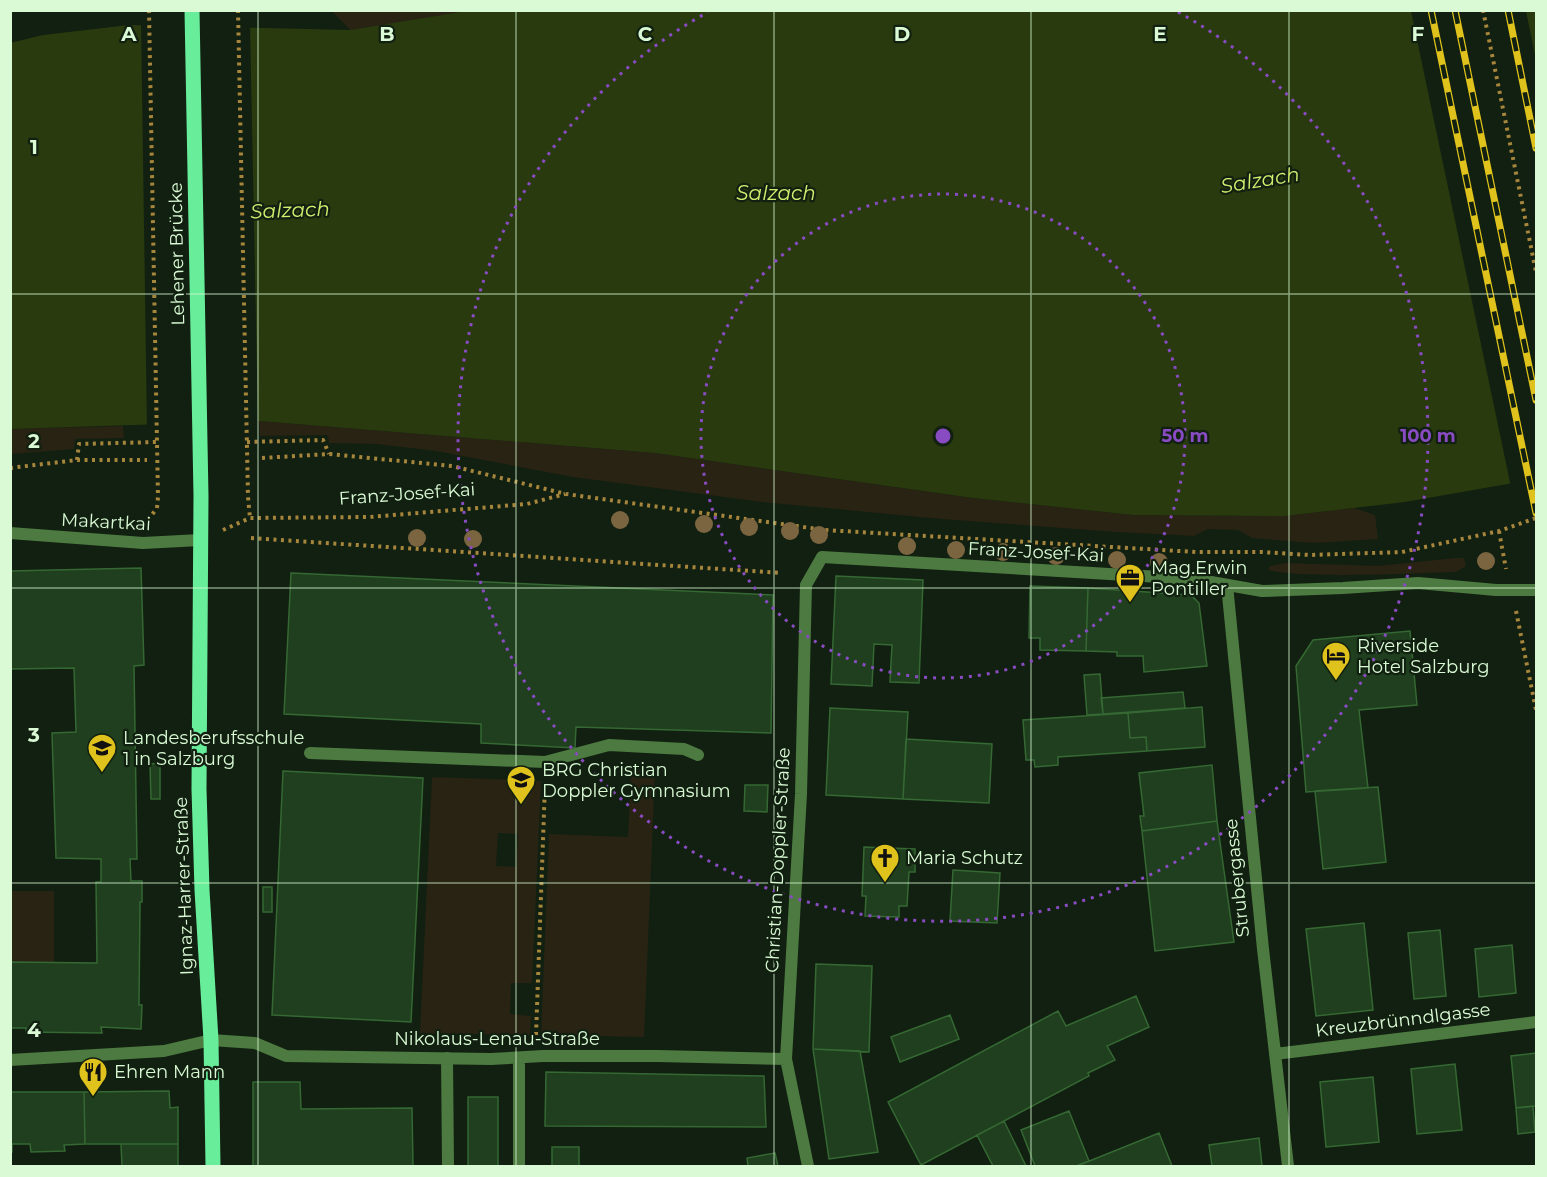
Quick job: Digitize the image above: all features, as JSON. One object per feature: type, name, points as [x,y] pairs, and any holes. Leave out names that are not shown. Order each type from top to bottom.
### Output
[{"type":"main road","name":"Lehener Brücke","points":[[192,10],[201,496]]},
{"type":"main road","name":"Ignaz-Harrer-Straße","points":[[201,496],[201,845],[211,1040],[213,1167]]},
{"type":"street","name":"Makartkai","points":[[10,533],[143,543],[200,540]]},
{"type":"street","name":"Franz-Josef-Kai","points":[[822,557],[1194,579],[1262,591],[1418,583],[1535,590]]},
{"type":"street","name":"Christian-Doppler-Straße","points":[[808,1167],[786,1059],[801,795],[806,585],[822,557]]},
{"type":"street","name":"Strubergasse","points":[[1227,585],[1262,938],[1288,1167]]},
{"type":"street","points":[[310,753],[545,762],[609,745],[684,749],[698,755]]},
{"type":"street","name":"Kreuzbrünndlgasse","points":[[1275,1054],[1536,1022]]},
{"type":"street","name":"Nikolaus-Lenau-Straße","points":[[10,1060],[164,1051],[211,1040],[255,1043],[286,1056],[447,1058],[658,1056],[786,1059]]},
{"type":"street","points":[[447,1058],[448,1167]]},
{"type":"street","points":[[519,1058],[519,1167]]},
{"type":"path","points":[[150,10],[158,497],[157,508],[150,518]]},
{"type":"path","points":[[238,10],[247,442],[323,440],[329,454]]},
{"type":"path","points":[[1483,10],[1536,272]]},
{"type":"path","points":[[77,460],[79,444],[156,442]]},
{"type":"path","name":"Franz-Josef-Kai","points":[[247,442],[250,518],[369,517],[527,504],[566,494]]},
{"type":"path","name":"Franz-Josef-Kai","points":[[262,458],[329,454],[452,466],[566,494],[825,530],[1196,552],[1310,555],[1402,552],[1499,531],[1536,518]]},
{"type":"path","points":[[10,468],[77,460],[147,460]]},
{"type":"path","points":[[1499,531],[1536,710]]},
{"type":"path","points":[[250,538],[782,573]]},
{"type":"path","points":[[536,1036],[545,762]]},
{"type":"shaded area","points":[[332,11],[473,11],[350,30]]},
{"type":"shaded area","points":[[259,421],[655,453],[973,498],[1133,515],[1285,516],[1354,508],[1375,515],[1378,539],[1315,543],[1252,538],[1238,530],[1208,529],[1194,536],[1116,532],[762,502],[573,477],[436,451],[377,444],[329,443],[328,435],[260,436]]},
{"type":"shaded area","points":[[123,426],[124,438],[75,439],[74,449],[11,454],[10,429]]},
{"type":"shaded area","points":[[1464,558],[1466,566],[1456,572],[1339,575],[1295,574],[1268,570],[1270,566],[1286,563],[1378,566]]},
{"type":"shaded area","points":[[631,770],[655,771],[644,1037],[541,1035],[549,834],[628,837]]},
{"type":"shaded area","points":[[432,777],[541,781],[532,983],[511,983],[510,1014],[531,1016],[530,1035],[420,1033]],"holes":[[[498,833],[518,834],[516,867],[496,866]]]},
{"type":"shaded area","points":[[11,891],[54,891],[54,963],[11,962]]},
{"type":"water","name":"Salzach","points":[[473,10],[1536,11],[1536,479],[1405,502],[1285,516],[1133,515],[973,498],[655,453],[259,421],[11,429],[10,43],[43,35],[129,25],[350,30]]},
{"type":"pier","points":[[1411,11],[1526,11],[1536,60],[1536,482],[1511,487]]},
{"type":"pier","points":[[141,22],[250,25],[258,424],[147,428]]},
{"type":"building","points":[[141,568],[144,665],[134,666],[137,859],[130,859],[131,881],[142,881],[139,1005],[142,1005],[141,1029],[101,1027],[102,1033],[26,1032],[26,1028],[10,1028],[10,962],[97,963],[96,882],[101,882],[101,859],[56,858],[52,733],[76,732],[74,668],[10,669],[10,571]]},
{"type":"building","points":[[291,573],[773,595],[771,733],[576,727],[575,748],[481,743],[481,724],[284,714]]},
{"type":"building","points":[[836,576],[923,580],[919,683],[890,682],[892,645],[874,644],[872,686],[831,684]]},
{"type":"building","points":[[1030,586],[1088,588],[1086,651],[1040,650],[1040,638],[1029,638]]},
{"type":"building","points":[[1088,588],[1191,595],[1199,603],[1207,666],[1144,672],[1143,656],[1117,656],[1117,652],[1086,651]]},
{"type":"building","points":[[1410,631],[1417,705],[1359,710],[1368,788],[1306,792],[1296,666],[1313,640]]},
{"type":"building","points":[[1100,674],[1103,714],[1087,715],[1084,675]]},
{"type":"building","points":[[1183,692],[1185,708],[1103,714],[1101,698]]},
{"type":"building","points":[[1202,707],[1205,747],[1147,751],[1146,737],[1130,738],[1128,713]]},
{"type":"building","points":[[830,708],[908,712],[903,799],[826,795]]},
{"type":"building","points":[[1128,713],[1130,738],[1146,737],[1147,751],[1058,757],[1058,765],[1035,767],[1034,760],[1026,760],[1023,720]]},
{"type":"building","points":[[906,739],[992,744],[989,803],[903,799]]},
{"type":"building","points":[[160,763],[160,799],[151,799],[150,764]]},
{"type":"building","points":[[1212,765],[1217,821],[1142,831],[1140,816],[1144,816],[1139,773]]},
{"type":"building","points":[[283,771],[423,778],[411,1022],[272,1015]]},
{"type":"building","points":[[745,785],[768,785],[767,812],[744,811]]},
{"type":"building","points":[[1378,787],[1386,862],[1323,869],[1315,791]]},
{"type":"building","points":[[1217,821],[1234,942],[1155,951],[1142,831]]},
{"type":"building","name":"Maria Schutz","points":[[864,847],[915,849],[915,872],[909,872],[907,906],[899,906],[899,917],[865,916],[866,896],[862,896]]},
{"type":"building","points":[[953,870],[1000,873],[997,923],[950,921]]},
{"type":"building","points":[[263,887],[272,887],[272,912],[263,912]]},
{"type":"building","points":[[1364,923],[1373,1010],[1316,1016],[1306,929]]},
{"type":"building","points":[[1440,930],[1446,996],[1414,999],[1408,933]]},
{"type":"building","points":[[1512,945],[1516,993],[1479,997],[1475,949]]},
{"type":"building","points":[[816,964],[872,966],[869,1052],[813,1049]]},
{"type":"building","points":[[1136,996],[1149,1027],[1107,1046],[1115,1060],[921,1165],[888,1102],[1058,1011],[1066,1026]]},
{"type":"building","points":[[950,1015],[959,1039],[900,1062],[891,1037]]},
{"type":"building","points":[[813,1049],[860,1051],[878,1152],[829,1159]]},
{"type":"building","points":[[1536,1053],[1536,1106],[1516,1108],[1511,1056]]},
{"type":"building","points":[[1455,1064],[1462,1130],[1417,1134],[1411,1069]]},
{"type":"building","points":[[546,1072],[764,1076],[766,1127],[545,1126]]},
{"type":"building","points":[[1373,1077],[1379,1142],[1326,1147],[1320,1082]]},
{"type":"building","points":[[253,1082],[300,1082],[301,1109],[412,1108],[413,1166],[253,1166]]},
{"type":"building","points":[[169,1091],[170,1108],[178,1107],[178,1144],[85,1144],[84,1092]]},
{"type":"building","points":[[10,1092],[84,1092],[85,1144],[64,1145],[65,1151],[31,1152],[30,1144],[12,1144],[12,1152],[10,1152]]},
{"type":"building","points":[[468,1097],[498,1097],[498,1166],[468,1166]]},
{"type":"building","points":[[1533,1106],[1535,1132],[1518,1134],[1516,1108]]},
{"type":"building","points":[[1069,1111],[1089,1161],[1076,1166],[1035,1166],[1021,1130]]},
{"type":"building","points":[[1004,1121],[1026,1166],[993,1166],[977,1135]]},
{"type":"building","points":[[1159,1133],[1172,1166],[1077,1166]]},
{"type":"building","points":[[1259,1138],[1262,1166],[1212,1166],[1209,1145]]},
{"type":"building","points":[[121,1144],[178,1144],[178,1166],[122,1166]]},
{"type":"building","points":[[552,1147],[579,1147],[579,1166],[552,1166]]},
{"type":"building","points":[[775,1153],[778,1166],[748,1166],[747,1158]]},
{"type":"railway","points":[[1431,10],[1536,513]]},
{"type":"railway","points":[[1455,10],[1536,400]]},
{"type":"railway","points":[[1508,10],[1536,148]]},
{"type":"place","name":"Mag.Erwin Pontiller","points":[[1130,604]]},
{"type":"place","name":"Riverside Hotel Salzburg","points":[[1336,682]]},
{"type":"place","name":"Landesberufsschule 1 in Salzburg","points":[[102,774]]},
{"type":"place","name":"BRG Christian Doppler Gymnasium","points":[[521,806]]},
{"type":"place","name":"Maria Schutz","points":[[885,884]]},
{"type":"place","name":"Ehren Mann","points":[[93,1098]]}]
